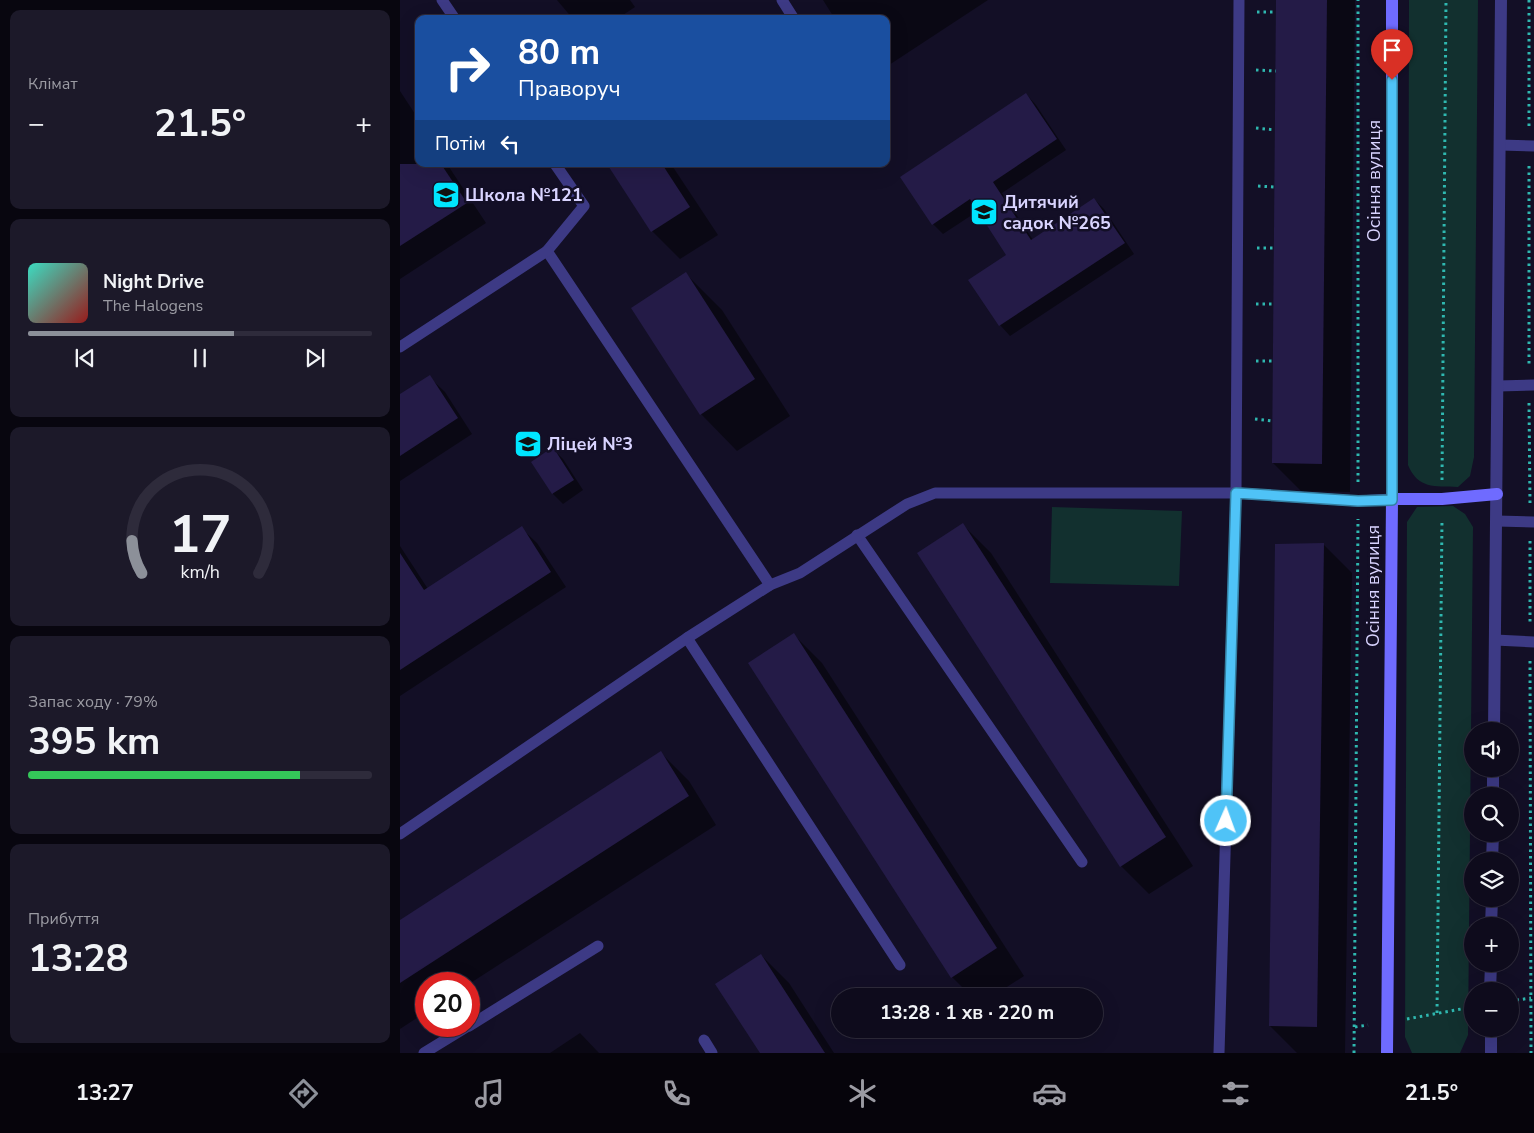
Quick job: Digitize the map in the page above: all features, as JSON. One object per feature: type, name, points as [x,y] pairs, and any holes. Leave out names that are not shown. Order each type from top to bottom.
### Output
[{"type":"street","name":"Осіння вулиця","points":[[1387,1053],[1392,500],[1392,0]]},
{"type":"street","points":[[1494,722],[1501,0]]},
{"type":"street","points":[[1392,500],[1442,499],[1497,494]]},
{"type":"street","points":[[1491,1037],[1491,1053]]},
{"type":"lane","points":[[442,0],[452,15]]},
{"type":"lane","points":[[782,0],[791,15]]},
{"type":"lane","points":[[1219,1053],[1236,493],[1239,0]]},
{"type":"lane","points":[[1500,145],[1534,146]]},
{"type":"lane","points":[[400,347],[547,251],[584,206],[557,167]]},
{"type":"lane","points":[[547,251],[770,585]]},
{"type":"lane","points":[[1498,386],[1534,385]]},
{"type":"lane","points":[[400,834],[687,638],[770,585],[800,573],[856,535],[907,504],[935,492],[1236,493],[1358,501],[1392,500]]},
{"type":"lane","points":[[1497,521],[1534,522]]},
{"type":"lane","points":[[856,535],[1082,862]]},
{"type":"lane","points":[[687,638],[900,965]]},
{"type":"lane","points":[[1495,640],[1534,642]]},
{"type":"lane","points":[[480,1019],[598,946]]},
{"type":"lane","points":[[424,1053],[450,1037]]},
{"type":"lane","points":[[704,1040],[712,1053]]},
{"type":"path","points":[[1519,1000],[1531,998]]},
{"type":"path","points":[[1354,1053],[1356,1027],[1464,1009]]},
{"type":"green space","points":[[1409,0],[1478,0],[1474,457],[1470,476],[1458,487],[1428,485],[1412,473],[1408,465]]},
{"type":"green space","points":[[1453,506],[1465,514],[1473,527],[1471,722],[1464,722],[1464,777],[1471,777],[1470,787],[1464,787],[1464,842],[1470,842],[1470,852],[1464,852],[1464,907],[1469,907],[1469,917],[1464,917],[1464,972],[1469,972],[1469,982],[1464,982],[1464,1037],[1467,1037],[1460,1053],[1412,1053],[1405,1037],[1407,522],[1417,507]]},
{"type":"green space","points":[[1052,507],[1182,511],[1179,586],[1050,583]]},
{"type":"building","points":[[1276,0],[1327,0],[1322,464],[1272,463]]},
{"type":"building","points":[[1026,93],[1057,139],[993,182],[1031,240],[1094,198],[1125,243],[999,326],[968,280],[1006,255],[970,199],[932,225],[900,177]]},
{"type":"building","points":[[400,164],[415,164],[415,167],[443,167],[467,203],[400,246]]},
{"type":"building","points":[[609,167],[664,167],[690,207],[651,232]]},
{"type":"building","points":[[686,272],[755,379],[700,415],[631,308]]},
{"type":"building","points":[[430,375],[458,418],[400,456],[400,394]]},
{"type":"building","points":[[553,447],[574,480],[552,494],[531,462]]},
{"type":"building","points":[[963,523],[1166,837],[1120,867],[917,553]]},
{"type":"building","points":[[522,526],[551,572],[400,670],[400,553],[424,590]]},
{"type":"building","points":[[1324,543],[1317,1027],[1269,1026],[1275,544]]},
{"type":"building","points":[[794,633],[997,948],[951,978],[748,663]]},
{"type":"building","points":[[661,751],[689,796],[400,983],[400,920]]},
{"type":"building","points":[[761,954],[825,1053],[760,1053],[715,984]]},
{"type":"place","name":"Школа №121","points":[[446,195]]},
{"type":"place","name":"Дитячий садок №265","points":[[984,212]]},
{"type":"place","name":"Ліцей №3","points":[[528,444]]},
{"type":"route","points":[[1226,821],[1236,493],[1358,501],[1392,500],[1392,80]]}]
